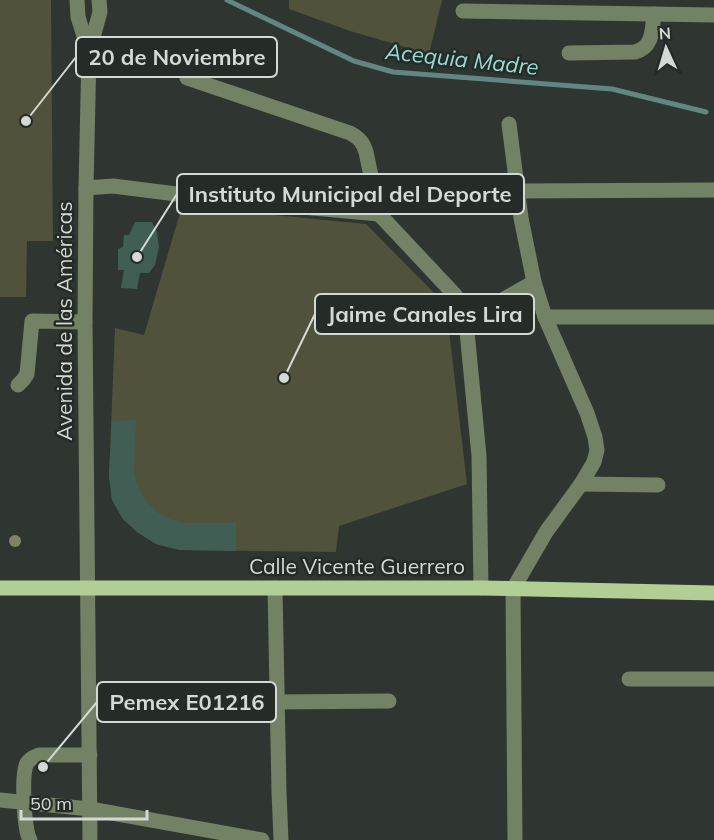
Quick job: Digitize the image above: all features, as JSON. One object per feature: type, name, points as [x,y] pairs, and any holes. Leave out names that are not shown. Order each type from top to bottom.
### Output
[{"type":"main road","name":"Calle Vicente Guerrero","points":[[0,588],[481,588],[714,593]]},
{"type":"street","name":"Avenida de las Américas","points":[[77,0],[78,17],[88,52]]},
{"type":"street","name":"Avenida de las Américas","points":[[90,840],[85,322],[86,188],[88,52],[99,12],[99,0]]},
{"type":"street","points":[[463,11],[714,15]]},
{"type":"street","points":[[569,53],[642,50],[650,40],[654,14]]},
{"type":"street","points":[[187,78],[359,138],[366,152],[379,214],[455,295],[463,308],[479,456],[481,588]]},
{"type":"street","points":[[509,124],[517,191],[534,282],[545,317],[587,412],[597,450],[594,462],[581,484],[546,532],[513,589],[515,840]]},
{"type":"street","points":[[86,188],[113,186],[224,200],[379,214]]},
{"type":"street","points":[[517,191],[714,190]]},
{"type":"street","points":[[466,321],[534,282]]},
{"type":"street","points":[[545,317],[714,317]]},
{"type":"street","points":[[18,385],[27,374],[32,321],[85,322]]},
{"type":"street","points":[[581,484],[658,485]]},
{"type":"street","points":[[275,588],[281,840]]},
{"type":"street","points":[[629,679],[714,680]]},
{"type":"street","points":[[277,702],[389,700]]},
{"type":"street","points":[[30,840],[27,834],[24,802],[27,763],[31,758],[39,755],[90,755]]},
{"type":"street","points":[[0,800],[90,809],[212,835],[262,840]]},
{"type":"green space","points":[[0,0],[51,0],[53,241],[27,241],[26,297],[0,297]]},
{"type":"green space","points":[[289,0],[442,0],[429,54],[350,31],[289,9]]},
{"type":"green space","points":[[182,206],[366,224],[446,305],[467,484],[339,526],[336,552],[180,550],[156,544],[137,532],[123,519],[112,500],[109,476],[115,328],[144,335]]},
{"type":"building","points":[[135,222],[152,222],[157,232],[159,247],[155,265],[149,273],[140,273],[137,289],[121,288],[124,270],[118,270],[118,249],[123,247],[124,235],[129,235]]},
{"type":"building","points":[[136,419],[134,472],[145,500],[167,518],[183,523],[236,523],[236,551],[180,550],[156,544],[137,532],[123,519],[112,500],[109,476],[112,422]]},
{"type":"waterway","name":"Acequia Madre","points":[[227,0],[354,61],[393,72],[612,89],[706,112]]},
{"type":"place","name":"20 de Noviembre","points":[[26,121]]},
{"type":"place","name":"Instituto Municipal del Deporte","points":[[137,257]]},
{"type":"place","name":"Jaime Canales Lira","points":[[284,378]]},
{"type":"place","name":"Pemex E01216","points":[[43,767]]}]
